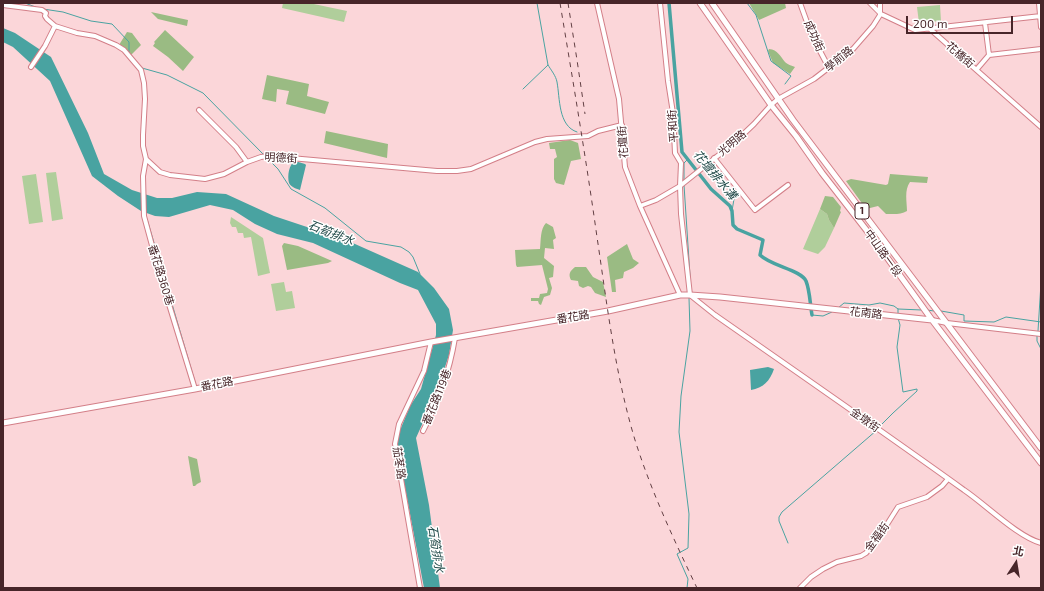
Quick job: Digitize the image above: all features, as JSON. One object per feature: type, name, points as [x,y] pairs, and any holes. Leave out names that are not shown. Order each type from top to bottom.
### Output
[{"type":"main road","name":"中山路一段","points":[[700,3],[770,105],[796,136],[932,320],[1041,463]]},
{"type":"main road","name":"中山路一段","points":[[712,3],[778,99],[1041,448]]},
{"type":"main road","name":"番花路","points":[[3,423],[195,389],[431,342],[608,311],[680,295],[690,295]]},
{"type":"main road","name":"花南路","points":[[690,295],[932,320]]},
{"type":"street","name":"花壇街","points":[[597,3],[614,74],[622,125],[624,163],[640,206],[680,295]]},
{"type":"street","name":"平和街","points":[[660,3],[668,81],[673,113],[675,153],[681,163],[681,214],[690,295]]},
{"type":"street","name":"成功街","points":[[800,3],[812,36],[829,68]]},
{"type":"street","points":[[870,3],[880,14],[915,30],[1041,16]]},
{"type":"street","points":[[880,3],[880,14]]},
{"type":"street","points":[[1039,3],[1041,27]]},
{"type":"street","points":[[3,5],[42,10],[46,13],[47,19],[55,26],[77,33],[95,36],[124,50],[142,70],[145,99],[143,146],[146,159]]},
{"type":"street","name":"學前路","points":[[778,99],[807,84],[854,49],[873,26],[880,14]]},
{"type":"street","points":[[985,23],[989,55]]},
{"type":"street","points":[[31,67],[45,46],[55,26]]},
{"type":"street","name":"花橋街","points":[[930,29],[1041,127]]},
{"type":"street","points":[[977,69],[989,55],[1041,49]]},
{"type":"street","name":"光明路","points":[[640,206],[656,200],[680,186],[735,142],[754,124],[770,105],[778,99]]},
{"type":"street","points":[[199,110],[236,147],[247,162]]},
{"type":"street","name":"明德街","points":[[146,159],[160,172],[170,175],[205,179],[224,174],[247,162],[268,156],[436,171],[462,171],[478,166],[535,142],[547,139],[588,136],[598,131],[622,125]]},
{"type":"street","points":[[714,158],[755,210],[788,185]]},
{"type":"street","name":"番花路360巷","points":[[146,159],[143,176],[144,216],[160,275],[195,389]]},
{"type":"street","name":"金墩街","points":[[690,295],[715,315],[977,499],[1010,526],[1030,539],[1041,543]]},
{"type":"street","name":"花南路","points":[[932,320],[1041,334]]},
{"type":"street","name":"番花路119巷","points":[[423,431],[444,385],[451,362],[455,338]]},
{"type":"street","name":"茄苳路","points":[[420,588],[396,444],[399,424],[424,371],[431,342]]},
{"type":"street","name":"金福街","points":[[800,588],[811,577],[836,562],[861,556],[866,553],[879,537],[898,507],[927,498],[948,479]]},
{"type":"green space","points":[[283,3],[309,3],[347,11],[344,22],[282,8]]},
{"type":"green space","points":[[749,3],[785,3],[786,8],[759,20]]},
{"type":"green space","points":[[940,5],[941,21],[919,23],[917,7]]},
{"type":"green space","points":[[151,12],[188,20],[187,26],[158,19]]},
{"type":"green space","points":[[165,30],[194,57],[183,71],[153,46],[155,43],[154,42]]},
{"type":"green space","points":[[127,32],[132,33],[141,45],[131,55],[119,45]]},
{"type":"green space","points":[[769,49],[777,52],[786,63],[795,67],[790,74],[773,63],[768,51]]},
{"type":"green space","points":[[267,75],[309,84],[307,96],[329,102],[325,114],[286,104],[289,91],[277,89],[276,102],[262,99]]},
{"type":"green space","points":[[326,131],[388,144],[387,158],[324,143]]},
{"type":"green space","points":[[570,140],[578,143],[581,159],[571,161],[564,185],[556,183],[554,179],[554,159],[557,157],[555,149],[550,149],[549,143]]},
{"type":"green space","points":[[56,172],[63,219],[52,221],[46,173]]},
{"type":"green space","points":[[36,174],[43,222],[29,224],[22,176]]},
{"type":"green space","points":[[890,174],[928,177],[927,183],[910,182],[906,192],[907,211],[902,213],[886,214],[878,206],[866,209],[846,181],[851,179],[886,185],[888,184]]},
{"type":"green space","points":[[825,196],[833,197],[841,207],[841,212],[834,228],[827,214],[820,209]]},
{"type":"green space","points":[[820,209],[827,214],[834,228],[825,247],[818,254],[803,249]]},
{"type":"green space","points":[[231,217],[263,238],[270,273],[258,276],[251,237],[244,238],[243,233],[238,233],[236,227],[232,227],[230,223]]},
{"type":"green space","points":[[546,223],[553,227],[556,238],[553,240],[554,249],[545,248],[544,258],[554,266],[553,277],[549,278],[552,288],[550,295],[544,297],[541,305],[538,301],[531,301],[531,298],[539,298],[540,294],[547,293],[548,289],[542,265],[517,267],[515,250],[540,249],[542,232]]},
{"type":"green space","points":[[284,243],[298,246],[332,261],[287,270],[282,246]]},
{"type":"green space","points":[[627,244],[633,259],[639,263],[633,268],[624,272],[623,278],[615,280],[616,292],[612,292],[607,257]]},
{"type":"green space","points":[[575,267],[586,267],[593,277],[603,282],[606,297],[595,293],[591,287],[588,286],[583,288],[579,286],[578,281],[571,280],[570,273]]},
{"type":"green space","points":[[284,282],[286,292],[292,291],[295,308],[276,311],[271,284]]},
{"type":"green space","points":[[188,456],[197,459],[201,482],[195,486],[193,486]]},
{"type":"water","points":[[3,28],[15,33],[51,57],[88,133],[104,174],[132,190],[157,198],[172,198],[197,192],[226,194],[274,216],[346,240],[418,272],[434,288],[449,309],[453,330],[449,355],[437,391],[416,438],[429,505],[440,588],[424,588],[396,440],[410,406],[421,389],[436,335],[436,324],[418,290],[313,243],[277,234],[255,224],[233,210],[210,205],[169,217],[155,216],[141,211],[92,176],[50,81],[13,47],[3,42]]},
{"type":"water","points":[[295,161],[306,165],[300,190],[291,186],[288,180],[290,167]]},
{"type":"water","points":[[768,367],[774,369],[768,380],[759,388],[751,390],[750,370]]},
{"type":"waterway","points":[[6,3],[25,3],[38,8]]},
{"type":"waterway","points":[[523,89],[548,65],[537,3]]},
{"type":"waterway","name":"花壇排水溝","points":[[669,3],[682,152],[711,189],[730,206],[733,225],[737,229],[763,240],[760,255],[765,259],[803,277],[806,281],[808,289],[812,315]]},
{"type":"waterway","points":[[747,3],[756,15],[771,61],[791,76],[785,84]]},
{"type":"waterway","points":[[43,9],[63,12],[91,21],[112,24],[129,42],[129,54]]},
{"type":"waterway","points":[[548,65],[555,75],[563,118],[566,124],[577,132]]},
{"type":"waterway","points":[[142,68],[167,75],[203,93],[263,154]]},
{"type":"waterway","name":"石筍排水","points":[[267,158],[278,169],[291,189],[325,208],[366,241],[401,247],[409,252],[413,257],[420,274]]},
{"type":"waterway","points":[[684,181],[684,163],[687,160]]},
{"type":"waterway","points":[[684,185],[691,291]]},
{"type":"waterway","points":[[732,211],[735,193]]},
{"type":"waterway","points":[[147,219],[195,382]]},
{"type":"waterway","name":"花壇排水溝","points":[[1038,331],[1041,283]]},
{"type":"waterway","points":[[687,588],[688,579],[677,554],[688,548],[689,514],[679,432],[681,396],[690,331],[689,298]]},
{"type":"waterway","points":[[838,308],[844,303],[869,305],[880,303],[894,306],[898,309],[922,310]]},
{"type":"waterway","points":[[898,309],[898,315]]},
{"type":"waterway","points":[[927,310],[934,311]]},
{"type":"waterway","points":[[941,311],[964,315],[964,321],[994,322],[1006,317],[1041,322]]},
{"type":"waterway","points":[[812,315],[823,316],[832,312]]},
{"type":"waterway","points":[[879,427],[917,391],[917,389],[903,392],[897,347],[900,325],[898,318]]},
{"type":"waterway","name":"花壇排水溝","points":[[1037,335],[1037,341],[1041,349]]},
{"type":"waterway","points":[[788,543],[779,521],[779,517],[782,512],[877,430]]},
{"type":"railway","points":[[560,3],[584,149],[608,313],[622,390],[635,440],[648,478],[671,534],[697,588]]},
{"type":"railway","points":[[568,3],[585,114]]}]
